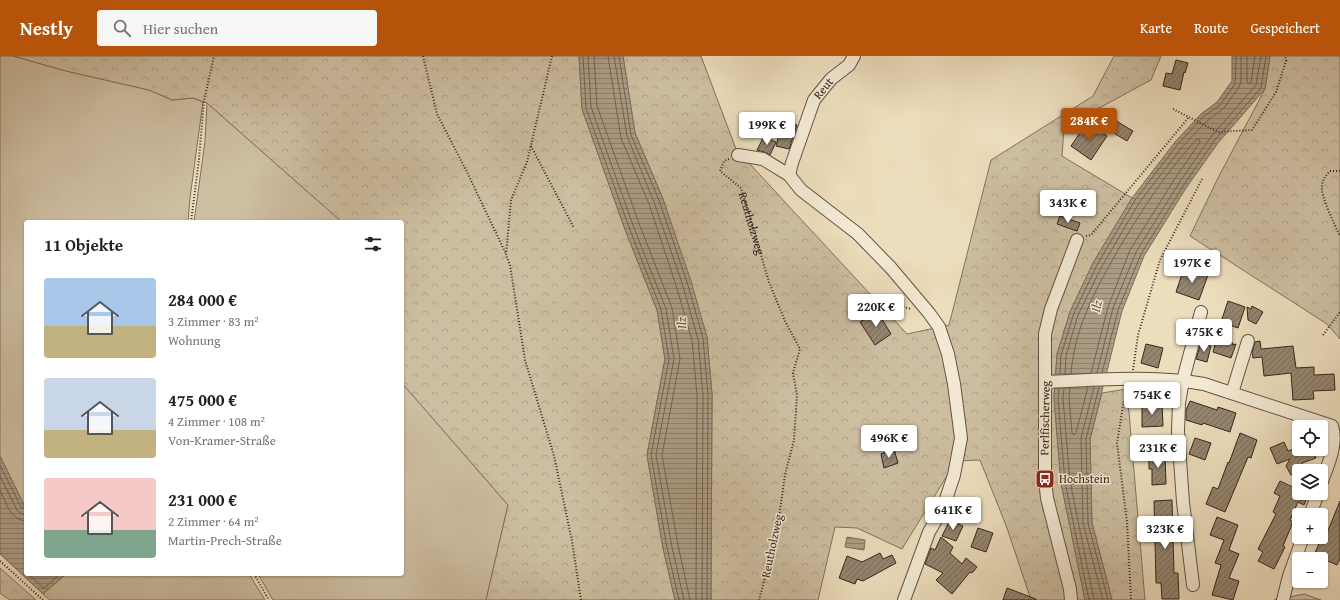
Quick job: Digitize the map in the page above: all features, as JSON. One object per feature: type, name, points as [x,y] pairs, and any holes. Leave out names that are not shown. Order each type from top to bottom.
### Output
[{"type":"street","name":"Reut","points":[[789,175],[814,100],[831,79],[849,65],[854,56]]},
{"type":"street","points":[[738,155],[763,159],[789,175],[801,190],[858,234],[891,268],[939,327],[948,354],[954,384],[960,438],[954,475],[943,508],[929,532],[904,600]]},
{"type":"street","name":"Perlfischerweg","points":[[1071,600],[1070,589],[1047,498],[1045,479],[1050,382],[1045,334],[1051,309],[1077,240]]},
{"type":"street","points":[[1192,585],[1178,431],[1182,380],[1200,312]]},
{"type":"street","points":[[1232,393],[1248,341]]},
{"type":"street","points":[[1050,382],[1163,379],[1182,380],[1204,384],[1332,426],[1335,434],[1328,464]]},
{"type":"street","points":[[1283,600],[1289,576],[1300,544]]},
{"type":"path","points":[[191,220],[200,159],[204,102],[214,56]]},
{"type":"path","points":[[423,56],[437,114],[468,174],[510,265],[526,360],[552,448],[572,540],[581,600]]},
{"type":"path","points":[[506,255],[511,200],[527,162],[534,127],[552,56]]},
{"type":"path","points":[[1173,108],[1218,132],[1252,130],[1276,92],[1286,61],[1286,56]]},
{"type":"path","points":[[1077,240],[1091,234],[1189,117]]},
{"type":"path","points":[[531,145],[574,228]]},
{"type":"path","name":"Reutholzweg","points":[[738,155],[724,161],[720,171],[741,188],[769,282],[785,321],[800,349],[793,372],[797,395],[794,440],[785,475],[772,551],[759,600]]},
{"type":"path","points":[[1340,171],[1330,171],[1324,177],[1322,186],[1326,202],[1340,236]]},
{"type":"path","points":[[1131,600],[1127,522],[1117,443],[1126,380],[1160,260],[1202,179]]},
{"type":"path","points":[[856,299],[892,304],[929,313]]},
{"type":"path","points":[[1323,335],[1340,312]]},
{"type":"path","points":[[0,561],[43,600]]},
{"type":"path","points":[[255,576],[269,600]]},
{"type":"green space","points":[[0,56],[13,56],[66,71],[149,90],[172,100],[193,98],[203,102],[188,220],[24,220],[24,505],[0,456]]},
{"type":"green space","points":[[13,56],[579,56],[582,109],[626,232],[657,310],[665,359],[647,455],[663,548],[675,600],[486,600],[508,505],[404,385],[404,220],[340,220],[207,103],[193,98],[172,100],[149,90],[66,71]]},
{"type":"green space","points":[[623,56],[701,56],[736,149],[907,334],[949,325],[991,160],[1093,96],[1114,56],[1161,56],[1151,80],[1064,127],[1062,156],[1132,198],[1093,263],[1070,312],[1057,354],[1054,398],[1061,483],[1085,600],[1031,600],[1007,528],[980,460],[956,461],[902,549],[857,528],[835,527],[818,600],[711,600],[712,394],[707,337],[663,199],[635,133]]},
{"type":"green space","points":[[1270,56],[1340,56],[1340,339],[1327,324],[1190,236],[1218,178],[1265,89]]},
{"type":"green space","points":[[207,103],[340,220],[194,220],[205,141]]},
{"type":"green space","points":[[404,385],[508,505],[486,600],[273,600],[259,576],[404,576]]},
{"type":"green space","points":[[1127,389],[1145,600],[1112,600],[1092,523],[1090,439],[1102,393]]},
{"type":"green space","points":[[0,568],[36,600],[10,600],[0,593]]},
{"type":"green space","points":[[64,576],[250,576],[265,600],[50,600],[43,594]]},
{"type":"green space","points":[[1304,594],[1321,600],[1274,600]]},
{"type":"water","name":"Ilz","points":[[579,56],[623,56],[635,133],[663,199],[691,281],[707,337],[712,394],[711,600],[675,600],[663,548],[647,455],[665,359],[657,310],[626,232],[582,109]]},
{"type":"water","name":"Ilz","points":[[1232,56],[1270,56],[1265,89],[1218,143],[1186,188],[1144,256],[1122,311],[1090,439],[1092,523],[1112,600],[1085,600],[1061,483],[1054,398],[1057,354],[1070,312],[1093,263],[1132,198],[1175,142],[1201,114],[1217,102],[1232,81]]},
{"type":"water","points":[[0,456],[24,505],[24,576],[64,576],[43,594],[0,554]]},
{"type":"water","points":[[847,537],[865,540],[864,550],[845,547]]},
{"type":"building","points":[[1176,60],[1188,63],[1185,73],[1184,72],[1180,90],[1163,86],[1166,73],[1172,74]]},
{"type":"building","points":[[1113,119],[1133,131],[1127,141],[1107,129]]},
{"type":"building","points":[[782,122],[797,125],[789,149],[776,146]]},
{"type":"building","points":[[1084,127],[1091,132],[1094,128],[1107,136],[1091,160],[1071,146]]},
{"type":"building","points":[[764,136],[776,142],[770,155],[757,150]]},
{"type":"building","points":[[1060,216],[1080,223],[1077,231],[1057,224]]},
{"type":"building","points":[[1191,269],[1208,275],[1199,300],[1176,292],[1182,274],[1188,276]]},
{"type":"building","points":[[1228,301],[1245,307],[1238,328],[1221,322]]},
{"type":"building","points":[[1252,306],[1263,312],[1256,324],[1248,320],[1247,307],[1251,309]]},
{"type":"building","points":[[877,311],[891,334],[875,345],[860,322]]},
{"type":"building","points":[[1217,338],[1233,343],[1232,345],[1236,344],[1231,358],[1213,352]]},
{"type":"building","points":[[1260,341],[1261,349],[1293,346],[1296,368],[1314,367],[1314,375],[1334,374],[1335,390],[1313,391],[1314,399],[1293,400],[1291,373],[1264,376],[1262,357],[1253,358],[1252,353],[1255,342]]},
{"type":"building","points":[[1201,343],[1211,346],[1207,362],[1196,359]]},
{"type":"building","points":[[1146,344],[1163,348],[1158,368],[1141,363]]},
{"type":"building","points":[[1190,401],[1217,410],[1218,407],[1236,413],[1230,432],[1203,423],[1202,425],[1186,420],[1186,410]]},
{"type":"building","points":[[1162,404],[1163,426],[1142,427],[1142,405]]},
{"type":"building","points":[[1240,433],[1257,440],[1251,458],[1248,457],[1225,512],[1206,504],[1213,487],[1218,489]]},
{"type":"building","points":[[1195,438],[1211,443],[1205,460],[1189,454]]},
{"type":"building","points":[[1284,442],[1288,451],[1292,450],[1292,456],[1315,456],[1316,458],[1302,464],[1292,464],[1291,475],[1286,466],[1290,459],[1277,464],[1270,448]]},
{"type":"building","points":[[894,449],[898,463],[884,468],[881,454]]},
{"type":"building","points":[[1165,454],[1166,484],[1152,485],[1152,469],[1149,469],[1149,455]]},
{"type":"building","points":[[1280,481],[1292,487],[1292,500],[1306,500],[1304,505],[1298,502],[1295,508],[1292,508],[1292,516],[1290,520],[1292,521],[1292,524],[1283,546],[1285,547],[1274,569],[1258,561],[1263,552],[1258,549],[1276,514],[1273,512],[1280,496],[1274,493]]},
{"type":"building","points":[[1172,500],[1174,573],[1178,573],[1179,599],[1162,599],[1161,583],[1156,583],[1154,501]]},
{"type":"building","points":[[1340,501],[1340,559],[1337,565],[1328,561],[1328,552],[1315,552],[1319,544],[1328,544],[1328,531]]},
{"type":"building","points":[[1217,517],[1238,525],[1229,550],[1239,554],[1229,578],[1239,581],[1233,600],[1212,595],[1221,565],[1215,563],[1224,540],[1210,535]]},
{"type":"building","points":[[950,520],[963,526],[956,541],[942,536]]},
{"type":"building","points":[[978,528],[993,533],[986,552],[971,547]]},
{"type":"building","points":[[941,537],[953,547],[950,553],[962,564],[966,558],[977,567],[972,573],[970,572],[952,594],[936,580],[943,573],[925,564],[931,548],[935,550]]},
{"type":"building","points":[[880,553],[883,559],[892,555],[896,563],[863,581],[857,579],[855,584],[839,578],[847,556],[862,562]]},
{"type":"building","points":[[1007,588],[1036,599],[1036,600],[1003,600]]},
{"type":"place","name":"Hochstein","points":[[1045,479]]}]
